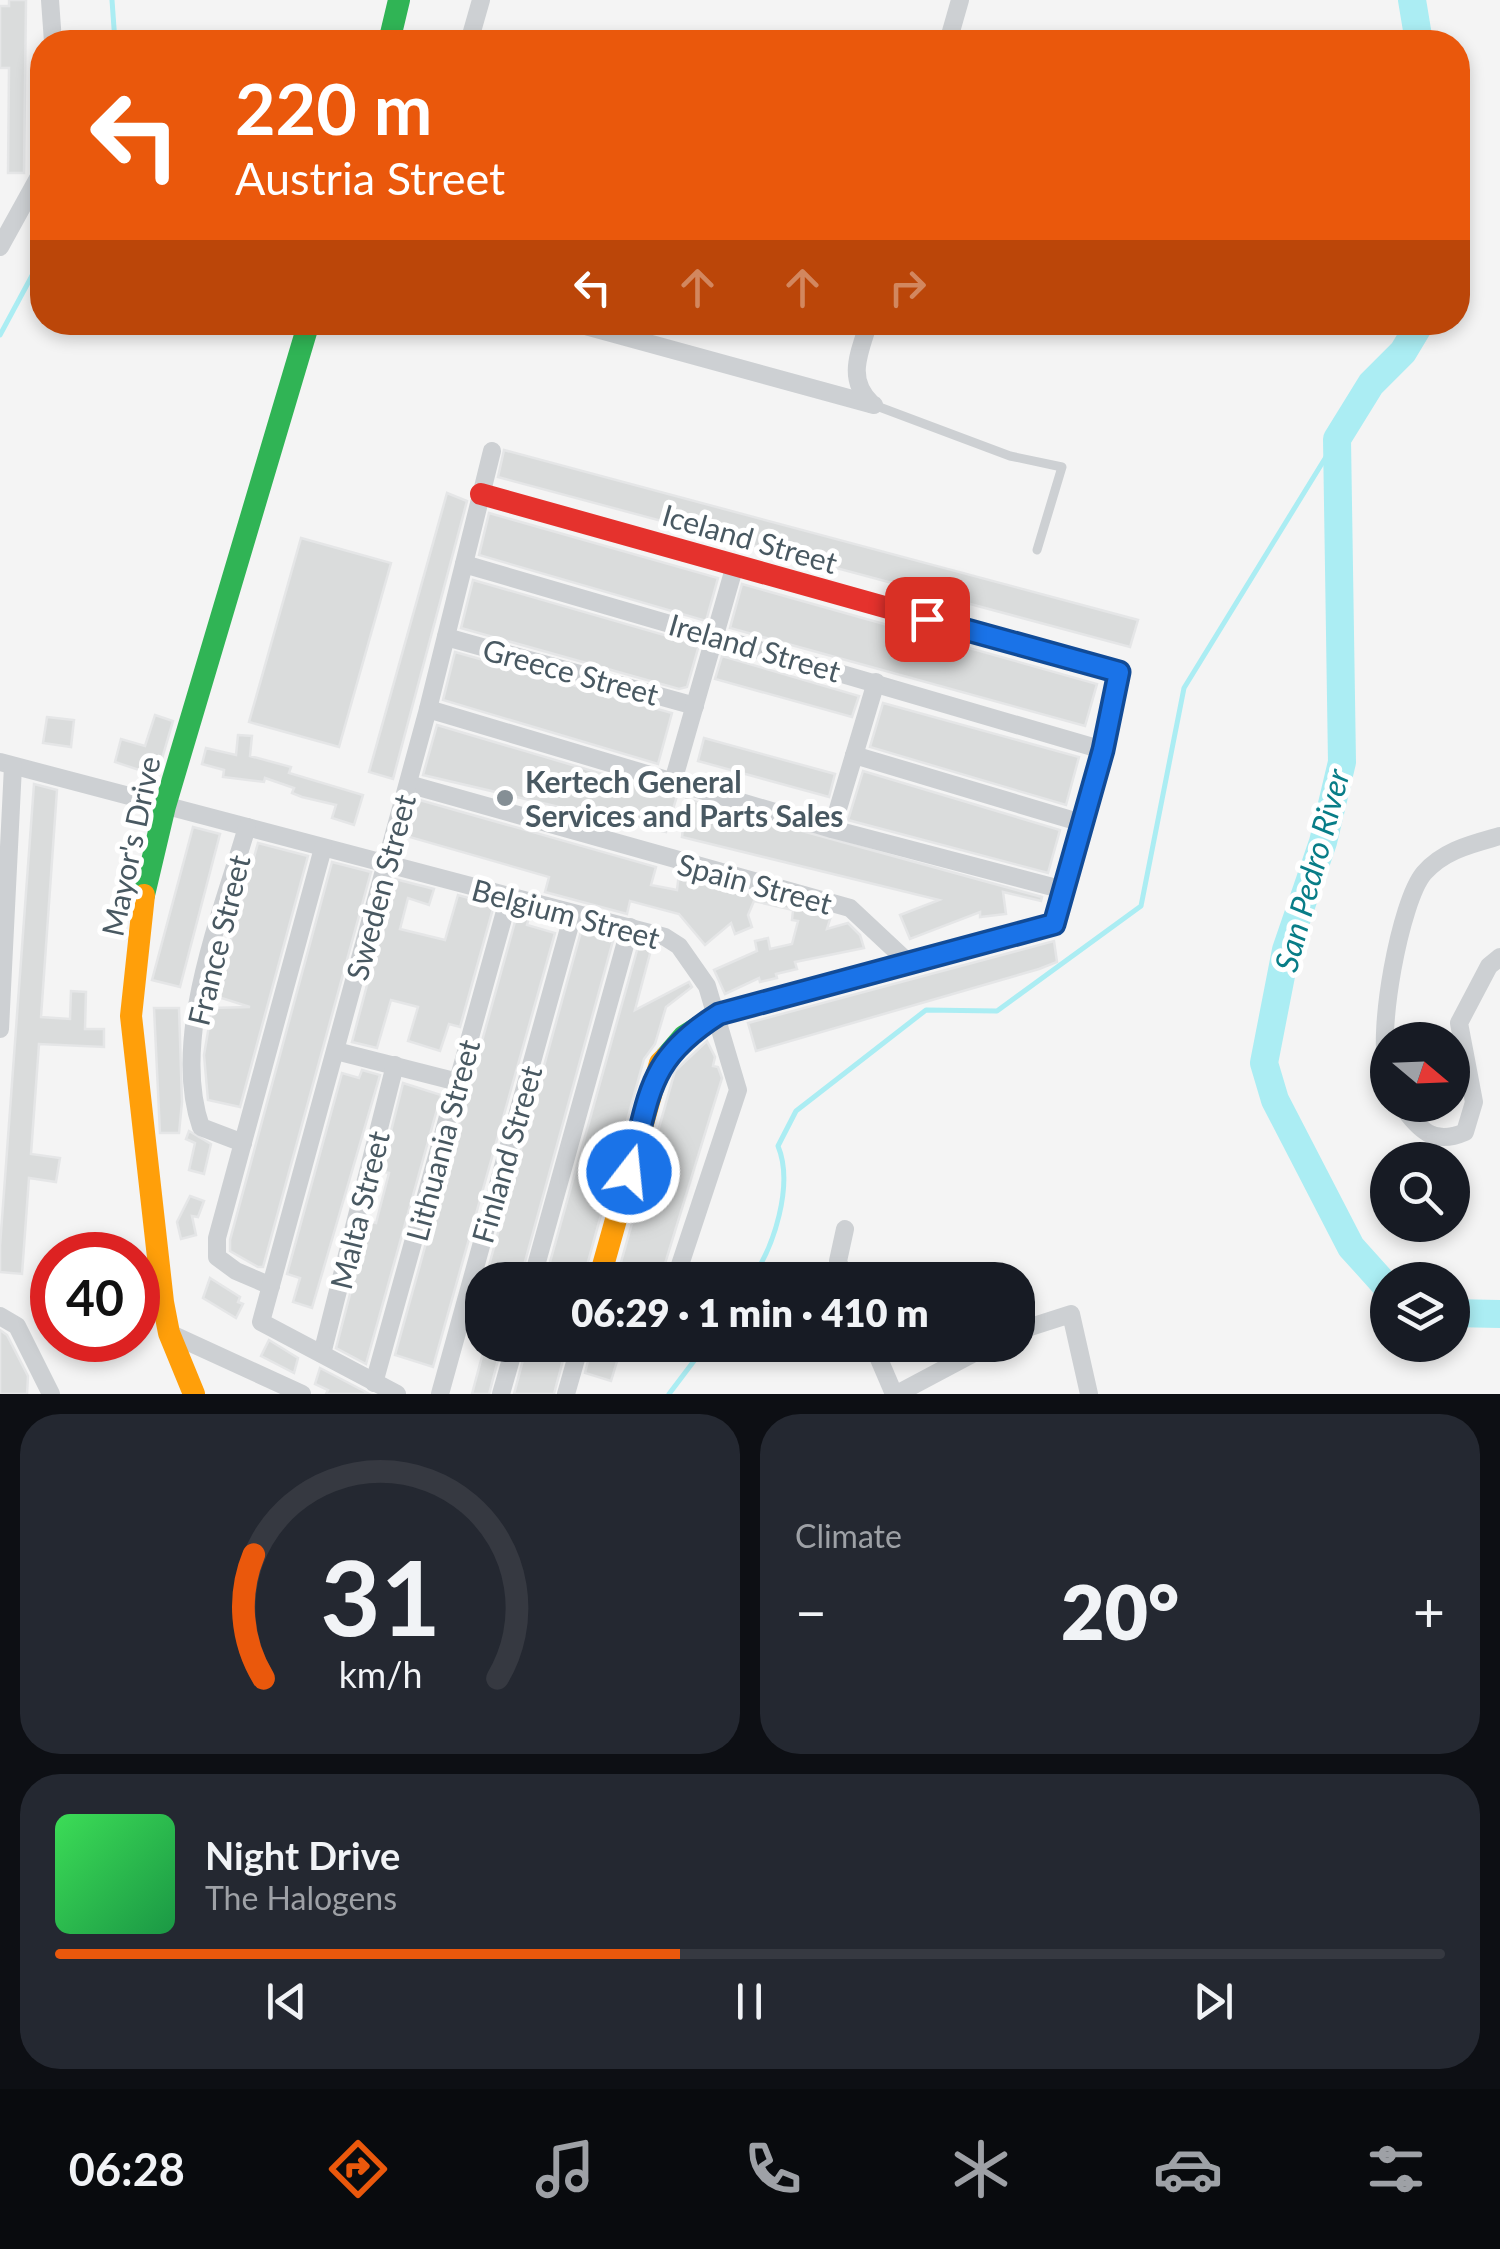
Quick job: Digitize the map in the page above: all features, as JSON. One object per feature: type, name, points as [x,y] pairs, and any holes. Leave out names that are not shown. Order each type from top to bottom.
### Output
[{"type":"street","points":[[50,0],[52,30]]},
{"type":"street","points":[[392,30],[398,0]]},
{"type":"street","points":[[472,30],[481,0]]},
{"type":"street","points":[[951,30],[960,0]]},
{"type":"street","points":[[0,247],[30,192]]},
{"type":"street","name":"Mayor's Drive","points":[[194,1394],[169,1332],[131,1016],[144,900],[165,806],[305,335]]},
{"type":"street","points":[[618,335],[874,405]]},
{"type":"street","points":[[865,335],[854,376],[860,392],[874,405]]},
{"type":"street","name":"Sweden Street","points":[[322,1354],[261,1322],[428,709],[492,451]]},
{"type":"street","name":"Iceland Street","points":[[481,494],[1119,672],[1103,750]]},
{"type":"street","name":"Ireland Street","points":[[464,564],[1103,750]]},
{"type":"street","points":[[674,778],[735,565]]},
{"type":"street","name":"Greece Street","points":[[446,638],[696,706]]},
{"type":"street","points":[[832,828],[876,682]]},
{"type":"street","points":[[428,709],[674,778],[832,828],[1064,890]]},
{"type":"street","points":[[604,1262],[660,1063],[684,1036],[719,1014],[1054,924],[1103,750]]},
{"type":"street","points":[[854,755],[1082,823]]},
{"type":"street","points":[[0,1029],[7,764]]},
{"type":"street","name":"Belgium Street","points":[[7,764],[665,937],[679,946],[708,986],[738,1090],[681,1262]]},
{"type":"street","name":"Spain Street","points":[[408,784],[850,908],[911,964]]},
{"type":"street","name":"France Street","points":[[243,1144],[200,1127],[194,1110],[194,1046],[196,1007],[246,827]]},
{"type":"street","points":[[1384,1022],[1388,978],[1422,875],[1453,850],[1500,836]]},
{"type":"street","points":[[271,1286],[236,1271],[217,1257],[216,1238],[323,848]]},
{"type":"street","name":"Lithuania Street","points":[[374,1383],[509,897]]},
{"type":"street","name":"Finland Street","points":[[440,1394],[573,914]]},
{"type":"street","points":[[537,1262],[630,928]]},
{"type":"street","points":[[1461,1022],[1489,966],[1500,956]]},
{"type":"street","points":[[336,1051],[458,1082]]},
{"type":"street","name":"Malta Street","points":[[322,1354],[395,1065]]},
{"type":"street","points":[[1413,1122],[1420,1131],[1437,1139],[1465,1132],[1472,1123],[1470,1075]]},
{"type":"street","points":[[839,1262],[845,1230]]},
{"type":"street","points":[[1035,1326],[1070,1314],[1089,1394]]},
{"type":"street","points":[[0,1316],[17,1326],[51,1394]]},
{"type":"street","points":[[169,1332],[302,1394]]},
{"type":"street","points":[[322,1354],[397,1394]]},
{"type":"street","points":[[501,1394],[509,1362]]},
{"type":"street","points":[[566,1394],[575,1362]]},
{"type":"street","points":[[881,1362],[896,1394],[957,1362]]},
{"type":"lane","points":[[874,405],[1010,456],[1062,466],[1037,550]]},
{"type":"building","points":[[9,0],[26,0],[24,173],[8,173],[9,68],[0,68],[0,6],[9,6]]},
{"type":"building","points":[[504,450],[1138,620],[1130,647],[498,477]]},
{"type":"building","points":[[447,493],[467,501],[393,779],[369,772]]},
{"type":"building","points":[[489,513],[718,578],[706,621],[479,555]]},
{"type":"building","points":[[301,538],[391,563],[339,747],[249,722]]},
{"type":"building","points":[[473,580],[699,645],[687,687],[679,689],[461,628]]},
{"type":"building","points":[[742,584],[1097,684],[1085,726],[730,628]]},
{"type":"building","points":[[455,652],[672,713],[658,764],[443,700]]},
{"type":"building","points":[[722,656],[859,696],[852,717],[715,679]]},
{"type":"building","points":[[883,703],[1079,757],[1066,805],[870,747]]},
{"type":"building","points":[[155,715],[173,721],[157,776],[115,762],[121,739],[145,746]]},
{"type":"building","points":[[47,717],[74,720],[71,747],[43,743]]},
{"type":"building","points":[[437,725],[677,796],[666,832],[423,775]]},
{"type":"building","points":[[238,735],[252,736],[250,756],[291,767],[289,773],[363,795],[354,825],[332,818],[336,805],[292,793],[294,788],[265,778],[264,782],[223,777],[224,770],[202,764],[206,748],[236,755]]},
{"type":"building","points":[[704,738],[835,774],[829,797],[698,761]]},
{"type":"building","points":[[863,771],[1060,830],[1048,873],[848,820]]},
{"type":"building","points":[[34,784],[57,790],[41,1017],[70,1019],[71,991],[86,992],[85,1029],[104,1029],[104,1047],[39,1044],[31,1154],[60,1158],[56,1182],[29,1178],[22,1274],[0,1272],[0,1246]]},
{"type":"building","points":[[416,799],[656,867],[651,885],[677,890],[679,873],[831,916],[827,929],[848,923],[860,935],[864,948],[795,962],[797,969],[776,974],[777,978],[760,982],[759,978],[725,994],[714,970],[757,951],[755,941],[768,938],[770,949],[792,944],[798,921],[792,920],[793,910],[754,901],[748,915],[752,927],[735,934],[731,923],[705,945],[679,914],[630,901],[627,914],[545,892],[549,877],[406,836]]},
{"type":"building","points":[[686,799],[1042,897],[1041,901],[1003,892],[1006,914],[980,917],[980,912],[910,939],[900,915],[939,900],[682,837]]},
{"type":"building","points":[[193,827],[220,834],[180,987],[152,980]]},
{"type":"building","points":[[258,843],[308,856],[240,1107],[208,1100],[204,1055],[212,1008],[250,1007],[215,996]]},
{"type":"building","points":[[332,862],[371,872],[263,1267],[258,1267],[230,1251],[230,1240]]},
{"type":"building","points":[[395,879],[434,889],[429,905],[408,898],[400,929],[445,940],[458,895],[494,905],[460,1027],[449,1024],[440,1051],[408,1041],[418,1007],[391,1000],[377,1048],[352,1042]]},
{"type":"building","points":[[518,911],[530,914],[527,925],[555,933],[433,1367],[395,1355]]},
{"type":"building","points":[[582,928],[614,937],[525,1262],[490,1262]]},
{"type":"building","points":[[1054,941],[1057,962],[1039,969],[756,1051],[748,1023]]},
{"type":"building","points":[[639,943],[652,946],[635,1010],[689,982],[692,987],[666,1007],[655,1044],[644,1059],[588,1262],[550,1262]]},
{"type":"building","points":[[154,1008],[179,1008],[179,1133],[160,1133]]},
{"type":"building","points":[[707,1041],[715,1057],[713,1066],[718,1067],[722,1078],[666,1262],[621,1262],[675,1071]]},
{"type":"building","points":[[362,1070],[380,1075],[312,1308],[293,1302],[300,1278],[287,1274],[342,1073],[359,1078]]},
{"type":"building","points":[[403,1083],[441,1095],[366,1364],[336,1348],[369,1221],[376,1223],[389,1173],[381,1171]]},
{"type":"building","points":[[189,1131],[211,1144],[204,1174],[189,1170],[195,1143],[186,1139]]},
{"type":"building","points":[[190,1196],[204,1201],[198,1217],[192,1216],[196,1235],[181,1239],[177,1222]]},
{"type":"building","points":[[210,1278],[240,1297],[238,1302],[243,1304],[236,1318],[203,1298]]},
{"type":"building","points":[[0,1330],[7,1335],[28,1376],[27,1394],[0,1394]]},
{"type":"building","points":[[269,1340],[298,1358],[294,1373],[261,1356]]},
{"type":"building","points":[[480,1362],[497,1362],[489,1394],[472,1394]]},
{"type":"building","points":[[522,1362],[562,1362],[554,1394],[514,1394]]},
{"type":"building","points":[[588,1362],[617,1362],[611,1381],[585,1373]]},
{"type":"building","points":[[320,1368],[369,1394],[326,1394],[328,1390],[315,1384]]},
{"type":"waterway","points":[[112,0],[114,30]]},
{"type":"waterway","name":"San Pedro River","points":[[1412,0],[1417,30]]},
{"type":"waterway","points":[[0,335],[30,279]]},
{"type":"waterway","name":"San Pedro River","points":[[1370,1268],[1351,1247],[1275,1100],[1264,1063],[1286,950],[1323,842],[1342,762],[1337,439],[1371,384],[1403,352],[1413,335]]},
{"type":"waterway","points":[[761,1262],[783,1197],[778,1146],[796,1111],[926,1010],[997,1011],[1141,906],[1184,688],[1337,439]]},
{"type":"waterway","name":"San Pedro River","points":[[1470,1313],[1500,1314]]},
{"type":"waterway","points":[[669,1394],[693,1362]]},
{"type":"traffic: fast","points":[[392,30],[399,0]]},
{"type":"traffic: fast","points":[[144,895],[165,806],[305,335]]},
{"type":"traffic: fast","points":[[666,1057],[684,1036],[719,1014],[1054,924],[1103,750],[1119,673],[1099,667]]},
{"type":"traffic: slow","points":[[144,895],[131,1016],[163,1302],[169,1333],[194,1394]]},
{"type":"traffic: slow","points":[[604,1262],[660,1063],[666,1057]]},
{"type":"traffic: jam","points":[[481,494],[1099,667]]},
{"type":"place","name":"Kertech General Services and Parts Sales","points":[[505,798]]},
{"type":"route","points":[[629,1172],[660,1063],[684,1036],[719,1014],[1054,924],[1103,750],[1119,672],[927,619]]}]
